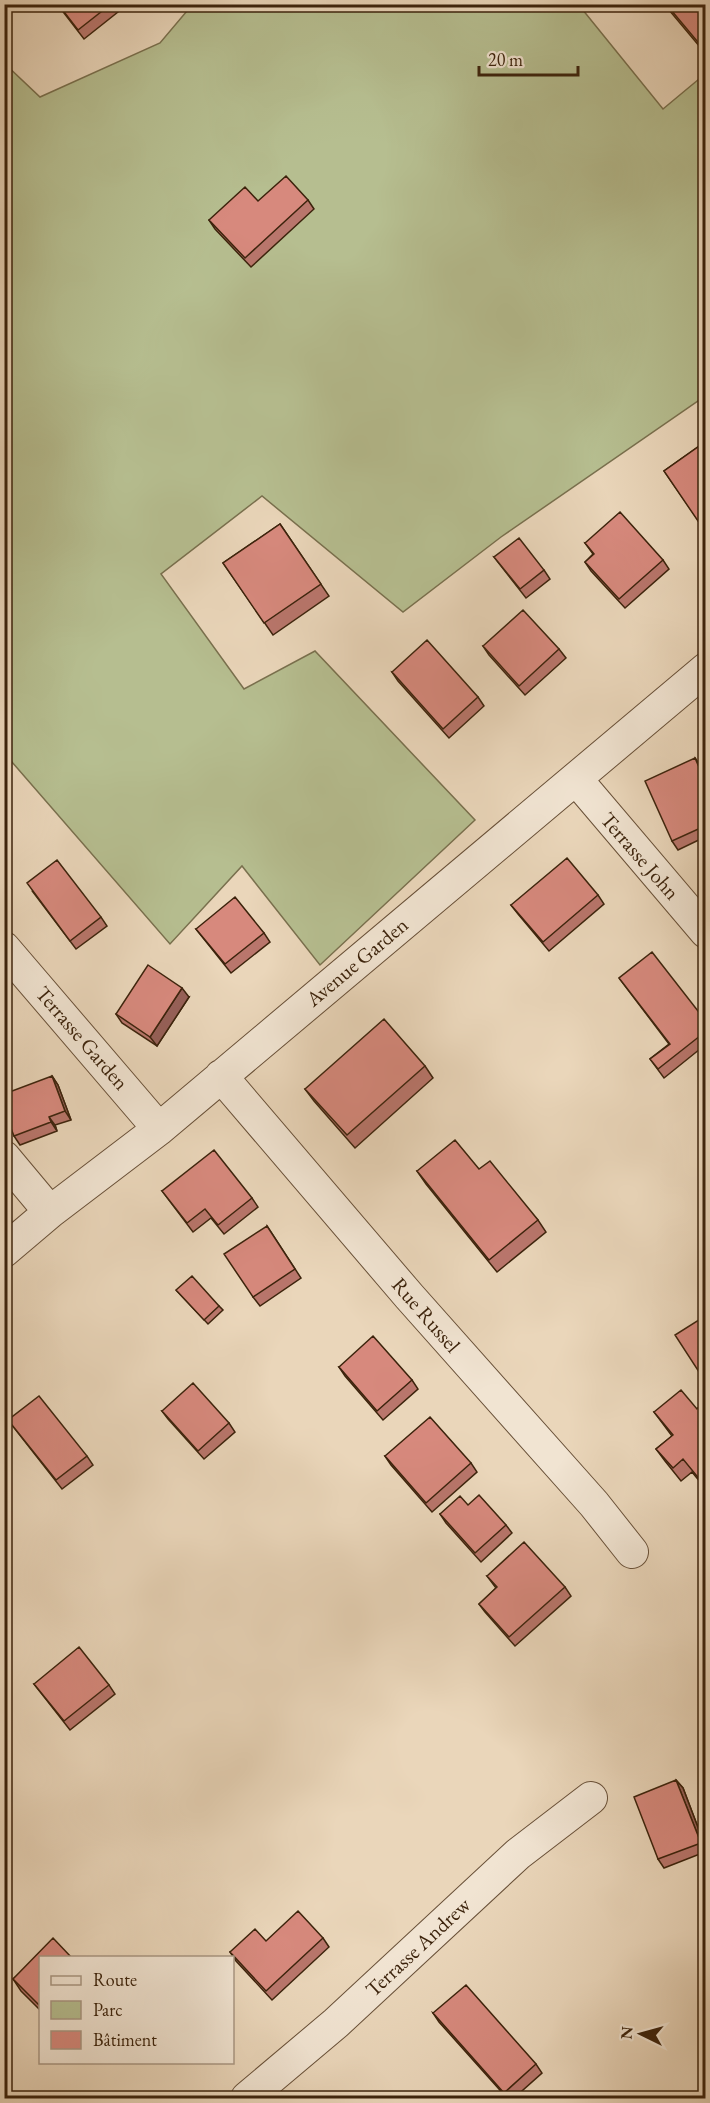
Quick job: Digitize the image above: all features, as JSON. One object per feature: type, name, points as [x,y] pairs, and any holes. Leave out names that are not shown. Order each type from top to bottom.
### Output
[{"type":"street","name":"Avenue Garden","points":[[4,1251],[50,1212],[159,1129],[705,669]]},
{"type":"street","name":"Terrasse John","points":[[576,780],[705,932]]},
{"type":"street","name":"Terrasse Garden","points":[[4,948],[159,1129]]},
{"type":"street","name":"Rue Russel","points":[[221,1076],[409,1296],[594,1504],[632,1552]]},
{"type":"street","points":[[4,1157],[50,1212]]},
{"type":"street","name":"Terrasse Andrew","points":[[247,2098],[336,2023],[518,1854],[591,1798]]},
{"type":"green space","points":[[578,4],[663,109],[705,74],[705,396],[501,537],[403,612],[262,496],[161,574],[244,689],[315,651],[475,820],[320,965],[242,866],[170,944],[5,754],[4,63],[40,97],[160,43],[192,5]]},
{"type":"building","points":[[58,4],[111,4],[78,30]]},
{"type":"building","points":[[666,4],[705,4],[705,44],[702,47]]},
{"type":"building","points":[[286,176],[308,200],[245,258],[209,220],[245,187],[258,201]]},
{"type":"building","points":[[705,442],[705,516],[698,521],[664,471]]},
{"type":"building","points":[[620,512],[663,560],[619,599],[585,562],[594,554],[585,543]]},
{"type":"building","points":[[280,524],[321,584],[264,623],[223,563]]},
{"type":"building","points":[[519,538],[544,570],[520,589],[494,557]]},
{"type":"building","points":[[523,610],[559,649],[519,686],[483,646]]},
{"type":"building","points":[[427,640],[478,697],[443,729],[392,672]]},
{"type":"building","points":[[695,758],[705,781],[705,826],[672,841],[645,781]]},
{"type":"building","points":[[567,858],[598,895],[543,942],[511,905]]},
{"type":"building","points":[[57,860],[101,917],[70,941],[27,883]]},
{"type":"building","points":[[235,897],[264,933],[225,964],[196,929]]},
{"type":"building","points":[[652,952],[705,1020],[705,1032],[658,1069],[650,1059],[670,1044],[619,978]]},
{"type":"building","points":[[148,965],[182,988],[150,1037],[116,1014]]},
{"type":"building","points":[[384,1019],[425,1066],[347,1135],[305,1089]]},
{"type":"building","points":[[52,1076],[65,1111],[49,1117],[51,1122],[14,1136],[4,1111],[4,1094]]},
{"type":"building","points":[[455,1140],[479,1169],[490,1161],[538,1220],[489,1260],[417,1171]]},
{"type":"building","points":[[214,1150],[252,1198],[218,1225],[205,1209],[187,1223],[162,1191]]},
{"type":"building","points":[[267,1226],[295,1269],[253,1297],[224,1254]]},
{"type":"building","points":[[192,1276],[219,1306],[204,1320],[176,1290]]},
{"type":"building","points":[[705,1316],[705,1367],[699,1372],[675,1335]]},
{"type":"building","points":[[373,1336],[412,1380],[377,1411],[339,1367]]},
{"type":"building","points":[[193,1383],[229,1423],[198,1451],[162,1411]]},
{"type":"building","points":[[681,1390],[697,1409],[705,1401],[705,1486],[683,1459],[673,1468],[656,1449],[673,1435],[654,1412]]},
{"type":"building","points":[[39,1396],[87,1456],[56,1480],[8,1420]]},
{"type":"building","points":[[430,1417],[471,1463],[426,1503],[385,1456]]},
{"type":"building","points":[[479,1495],[506,1525],[475,1553],[440,1514],[460,1496],[468,1505]]},
{"type":"building","points":[[524,1542],[565,1587],[509,1637],[479,1604],[497,1587],[487,1576]]},
{"type":"building","points":[[79,1647],[109,1685],[64,1721],[34,1684]]},
{"type":"building","points":[[676,1780],[701,1843],[658,1859],[634,1797]]},
{"type":"building","points":[[298,1911],[323,1938],[266,1991],[230,1952],[255,1929],[266,1941]]},
{"type":"building","points":[[53,1938],[70,1956],[39,1956],[39,2005],[13,1979]]},
{"type":"building","points":[[466,1985],[536,2064],[504,2093],[433,2013]]}]
